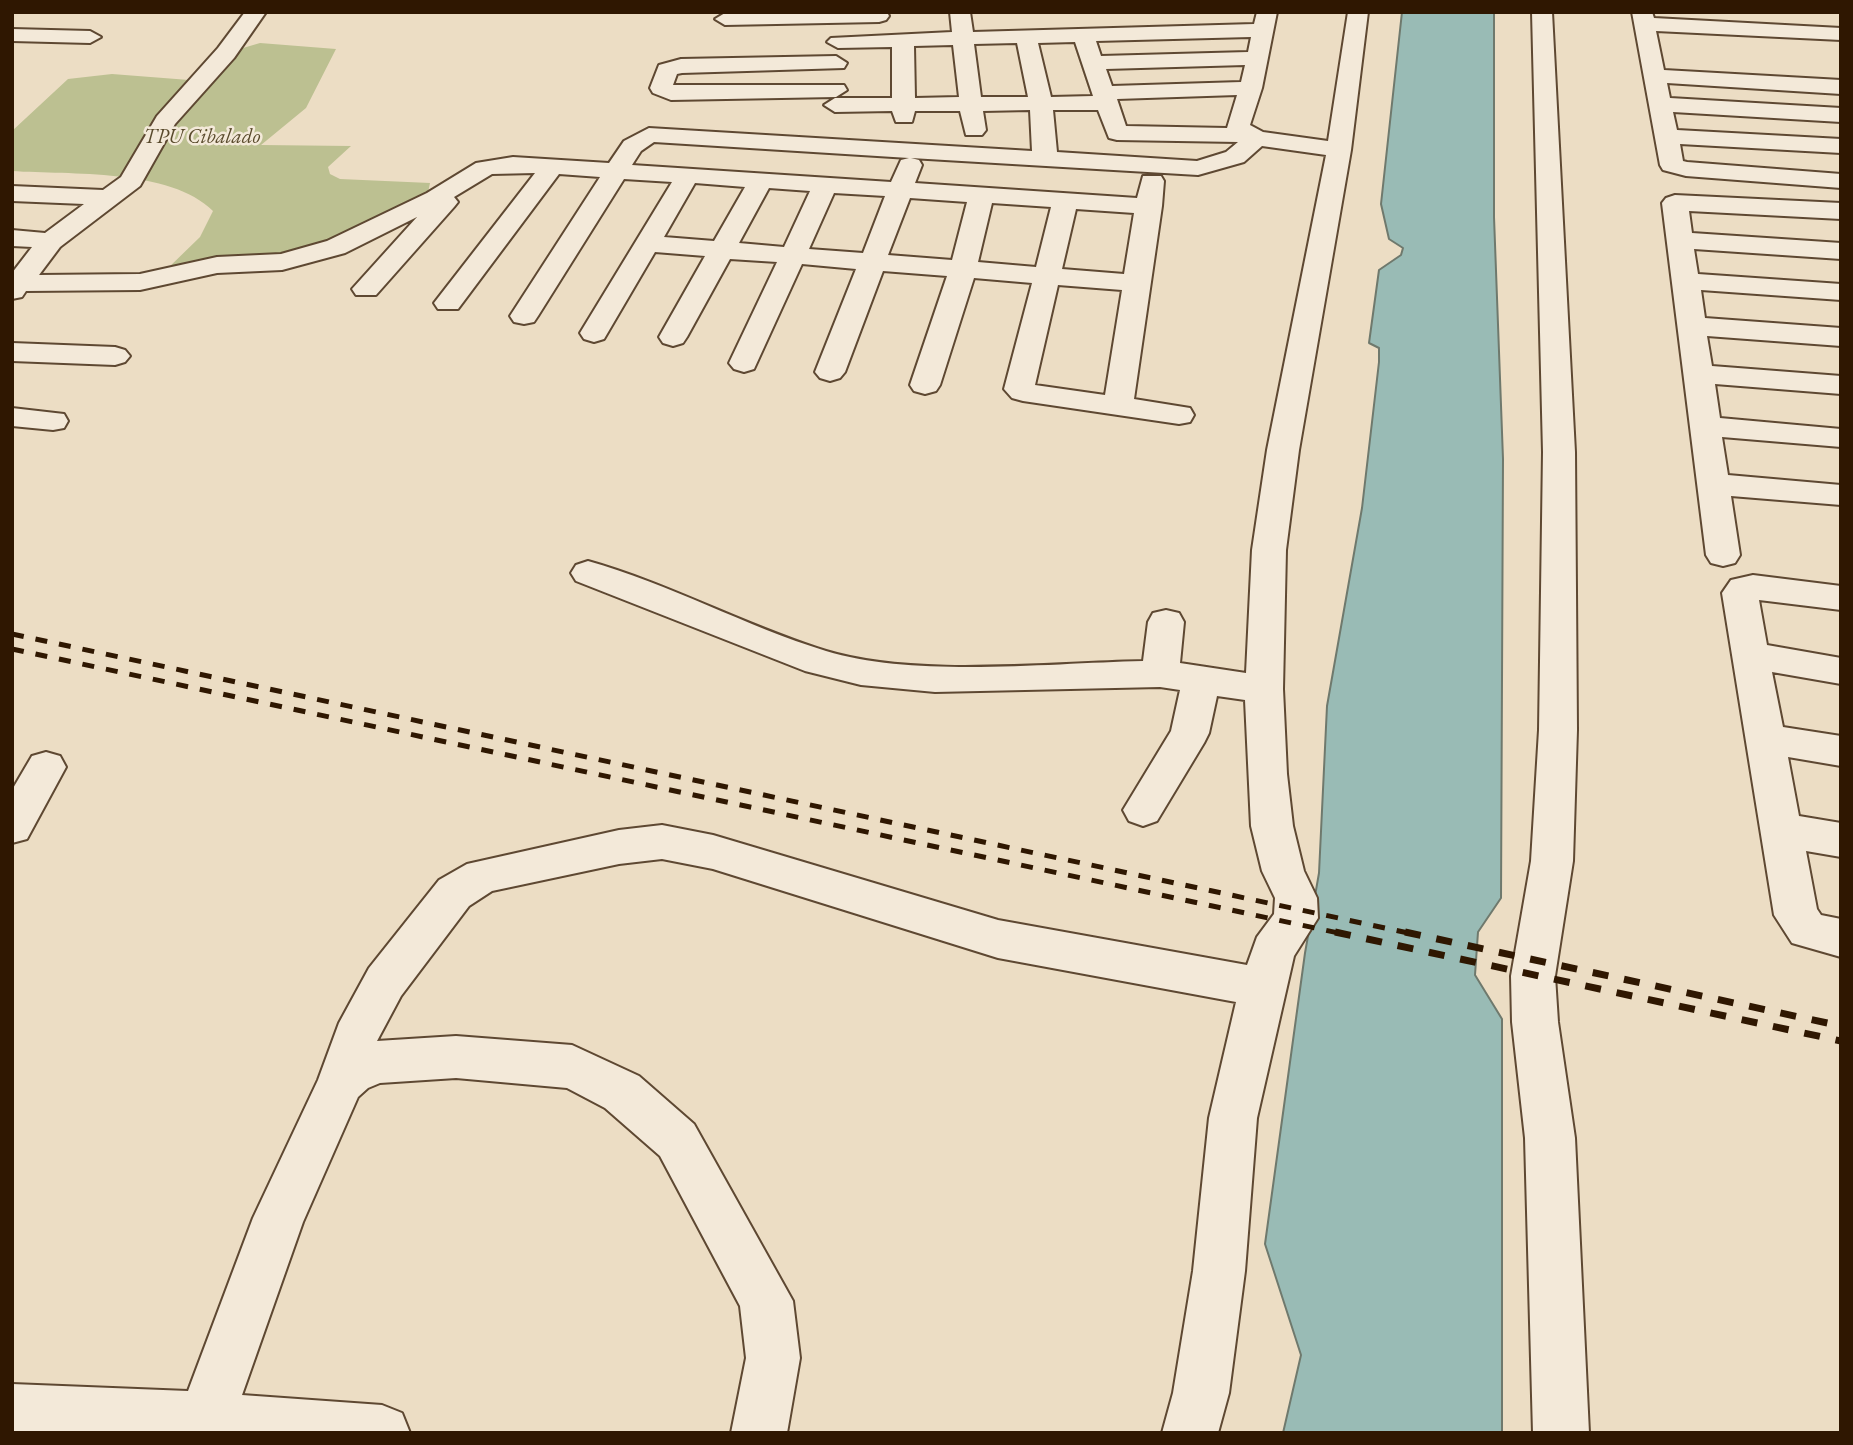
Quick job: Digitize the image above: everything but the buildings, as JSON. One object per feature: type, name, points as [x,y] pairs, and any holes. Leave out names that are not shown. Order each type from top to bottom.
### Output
[{"type":"street","points":[[15,286],[51,241],[131,181],[165,121],[226,53],[256,12]]},
{"type":"street","points":[[1094,12],[1092,36],[1095,63],[1105,98],[1117,133],[1141,164]]},
{"type":"street","points":[[1189,1433],[1201,1393],[1219,1271],[1234,1118],[1261,987],[1273,950],[1296,918],[1297,908],[1272,826],[1264,689],[1274,507],[1339,150],[1358,12]]},
{"type":"street","points":[[1542,12],[1559,452],[1558,716],[1556,818],[1533,976],[1535,1021],[1550,1138],[1561,1433]]},
{"type":"street","points":[[1820,12],[1840,35]]},
{"type":"street","points":[[960,13],[974,132]]},
{"type":"street","points":[[933,14],[983,13]]},
{"type":"street","points":[[715,65],[726,16],[779,18],[906,15]]},
{"type":"street","points":[[836,146],[835,97],[839,17]]},
{"type":"street","points":[[773,64],[779,18]]},
{"type":"street","points":[[1840,35],[1644,18],[1658,49],[1655,76],[1670,163],[1680,168],[1841,181]]},
{"type":"street","points":[[1251,88],[1041,103],[972,104],[903,111],[835,97],[661,91],[670,68],[773,64],[903,41],[1092,36],[1265,21],[1251,88],[1238,125],[1240,130],[1257,138]]},
{"type":"street","points":[[12,35],[90,37]]},
{"type":"street","points":[[1026,38],[1041,103],[1045,159]]},
{"type":"street","points":[[903,41],[903,111]]},
{"type":"street","points":[[1095,63],[1257,58]]},
{"type":"street","points":[[1655,76],[1841,87]]},
{"type":"street","points":[[1660,104],[1841,115]]},
{"type":"street","points":[[1117,133],[1257,138],[1339,150]]},
{"type":"street","points":[[524,316],[636,141],[649,135],[1198,168],[1213,166],[1235,157],[1257,138]]},
{"type":"street","points":[[1666,136],[1841,146]]},
{"type":"street","points":[[1118,407],[1149,206],[1141,164],[1144,150],[1188,151]]},
{"type":"street","points":[[830,372],[915,151]]},
{"type":"street","points":[[15,286],[140,282],[217,265],[282,262],[336,247],[461,184],[473,175],[498,165],[620,169],[1149,206]]},
{"type":"street","points":[[448,303],[553,166]]},
{"type":"street","points":[[594,333],[688,175]]},
{"type":"street","points":[[673,337],[761,180]]},
{"type":"street","points":[[744,363],[826,183]]},
{"type":"street","points":[[366,289],[461,184]]},
{"type":"street","points":[[12,193],[111,198]]},
{"type":"street","points":[[925,385],[963,269],[982,194]]},
{"type":"street","points":[[1066,200],[1019,389],[1023,392],[1179,415]]},
{"type":"street","points":[[1723,555],[1675,203],[1841,211]]},
{"type":"street","points":[[12,238],[51,241]]},
{"type":"street","points":[[1680,240],[1841,251]]},
{"type":"street","points":[[648,244],[1137,282]]},
{"type":"street","points":[[1686,281],[1841,292]]},
{"type":"street","points":[[1692,326],[1841,337]]},
{"type":"street","points":[[12,352],[115,356]]},
{"type":"street","points":[[1699,374],[1841,385]]},
{"type":"street","points":[[12,417],[52,421]]},
{"type":"street","points":[[1706,426],[1841,438]]},
{"type":"street","points":[[1713,484],[1841,495]]},
{"type":"street","points":[[588,573],[690,610],[818,662],[861,672],[934,679],[1160,674],[1264,689]]},
{"type":"street","points":[[1841,598],[1764,587],[1743,588],[1740,599],[1798,921],[1812,932],[1841,938]]},
{"type":"street","points":[[1160,674],[1166,622]]},
{"type":"street","points":[[1749,655],[1841,670]]},
{"type":"street","points":[[1143,810],[1190,733],[1201,680]]},
{"type":"street","points":[[1763,738],[1841,751]]},
{"type":"street","points":[[12,827],[46,767]]},
{"type":"street","points":[[1782,830],[1841,841]]},
{"type":"street","points":[[205,1420],[279,1218],[341,1082],[355,1038],[385,982],[454,893],[482,876],[619,846],[662,842],[713,852],[998,939],[1261,987]]},
{"type":"street","points":[[341,1082],[352,1072],[380,1062],[456,1057],[572,1067],[622,1092],[677,1140],[766,1301],[773,1358],[759,1433]]},
{"type":"street","points":[[12,1412],[205,1420],[382,1433]]},
{"type":"green space","name":"TPU Cibalado","points":[[260,43],[336,49],[306,108],[261,145],[351,146],[328,167],[330,174],[340,179],[430,183],[427,197],[332,241],[288,255],[165,271],[200,237],[213,211],[194,197],[172,187],[118,176],[12,171],[12,131],[68,79],[112,74],[189,80],[222,47],[243,48]]},
{"type":"water","points":[[1402,12],[1494,12],[1494,217],[1503,459],[1501,898],[1478,932],[1475,975],[1502,1019],[1502,1433],[1283,1433],[1301,1355],[1265,1244],[1305,953],[1319,873],[1327,706],[1362,508],[1379,362],[1379,348],[1369,343],[1379,270],[1401,255],[1403,248],[1389,239],[1381,204]]},
{"type":"railway","points":[[12,634],[1413,934]]},
{"type":"railway","points":[[12,649],[1343,934]]},
{"type":"railway","points":[[1335,932],[1841,1041]]},
{"type":"railway","points":[[1405,932],[1841,1026]]}]
